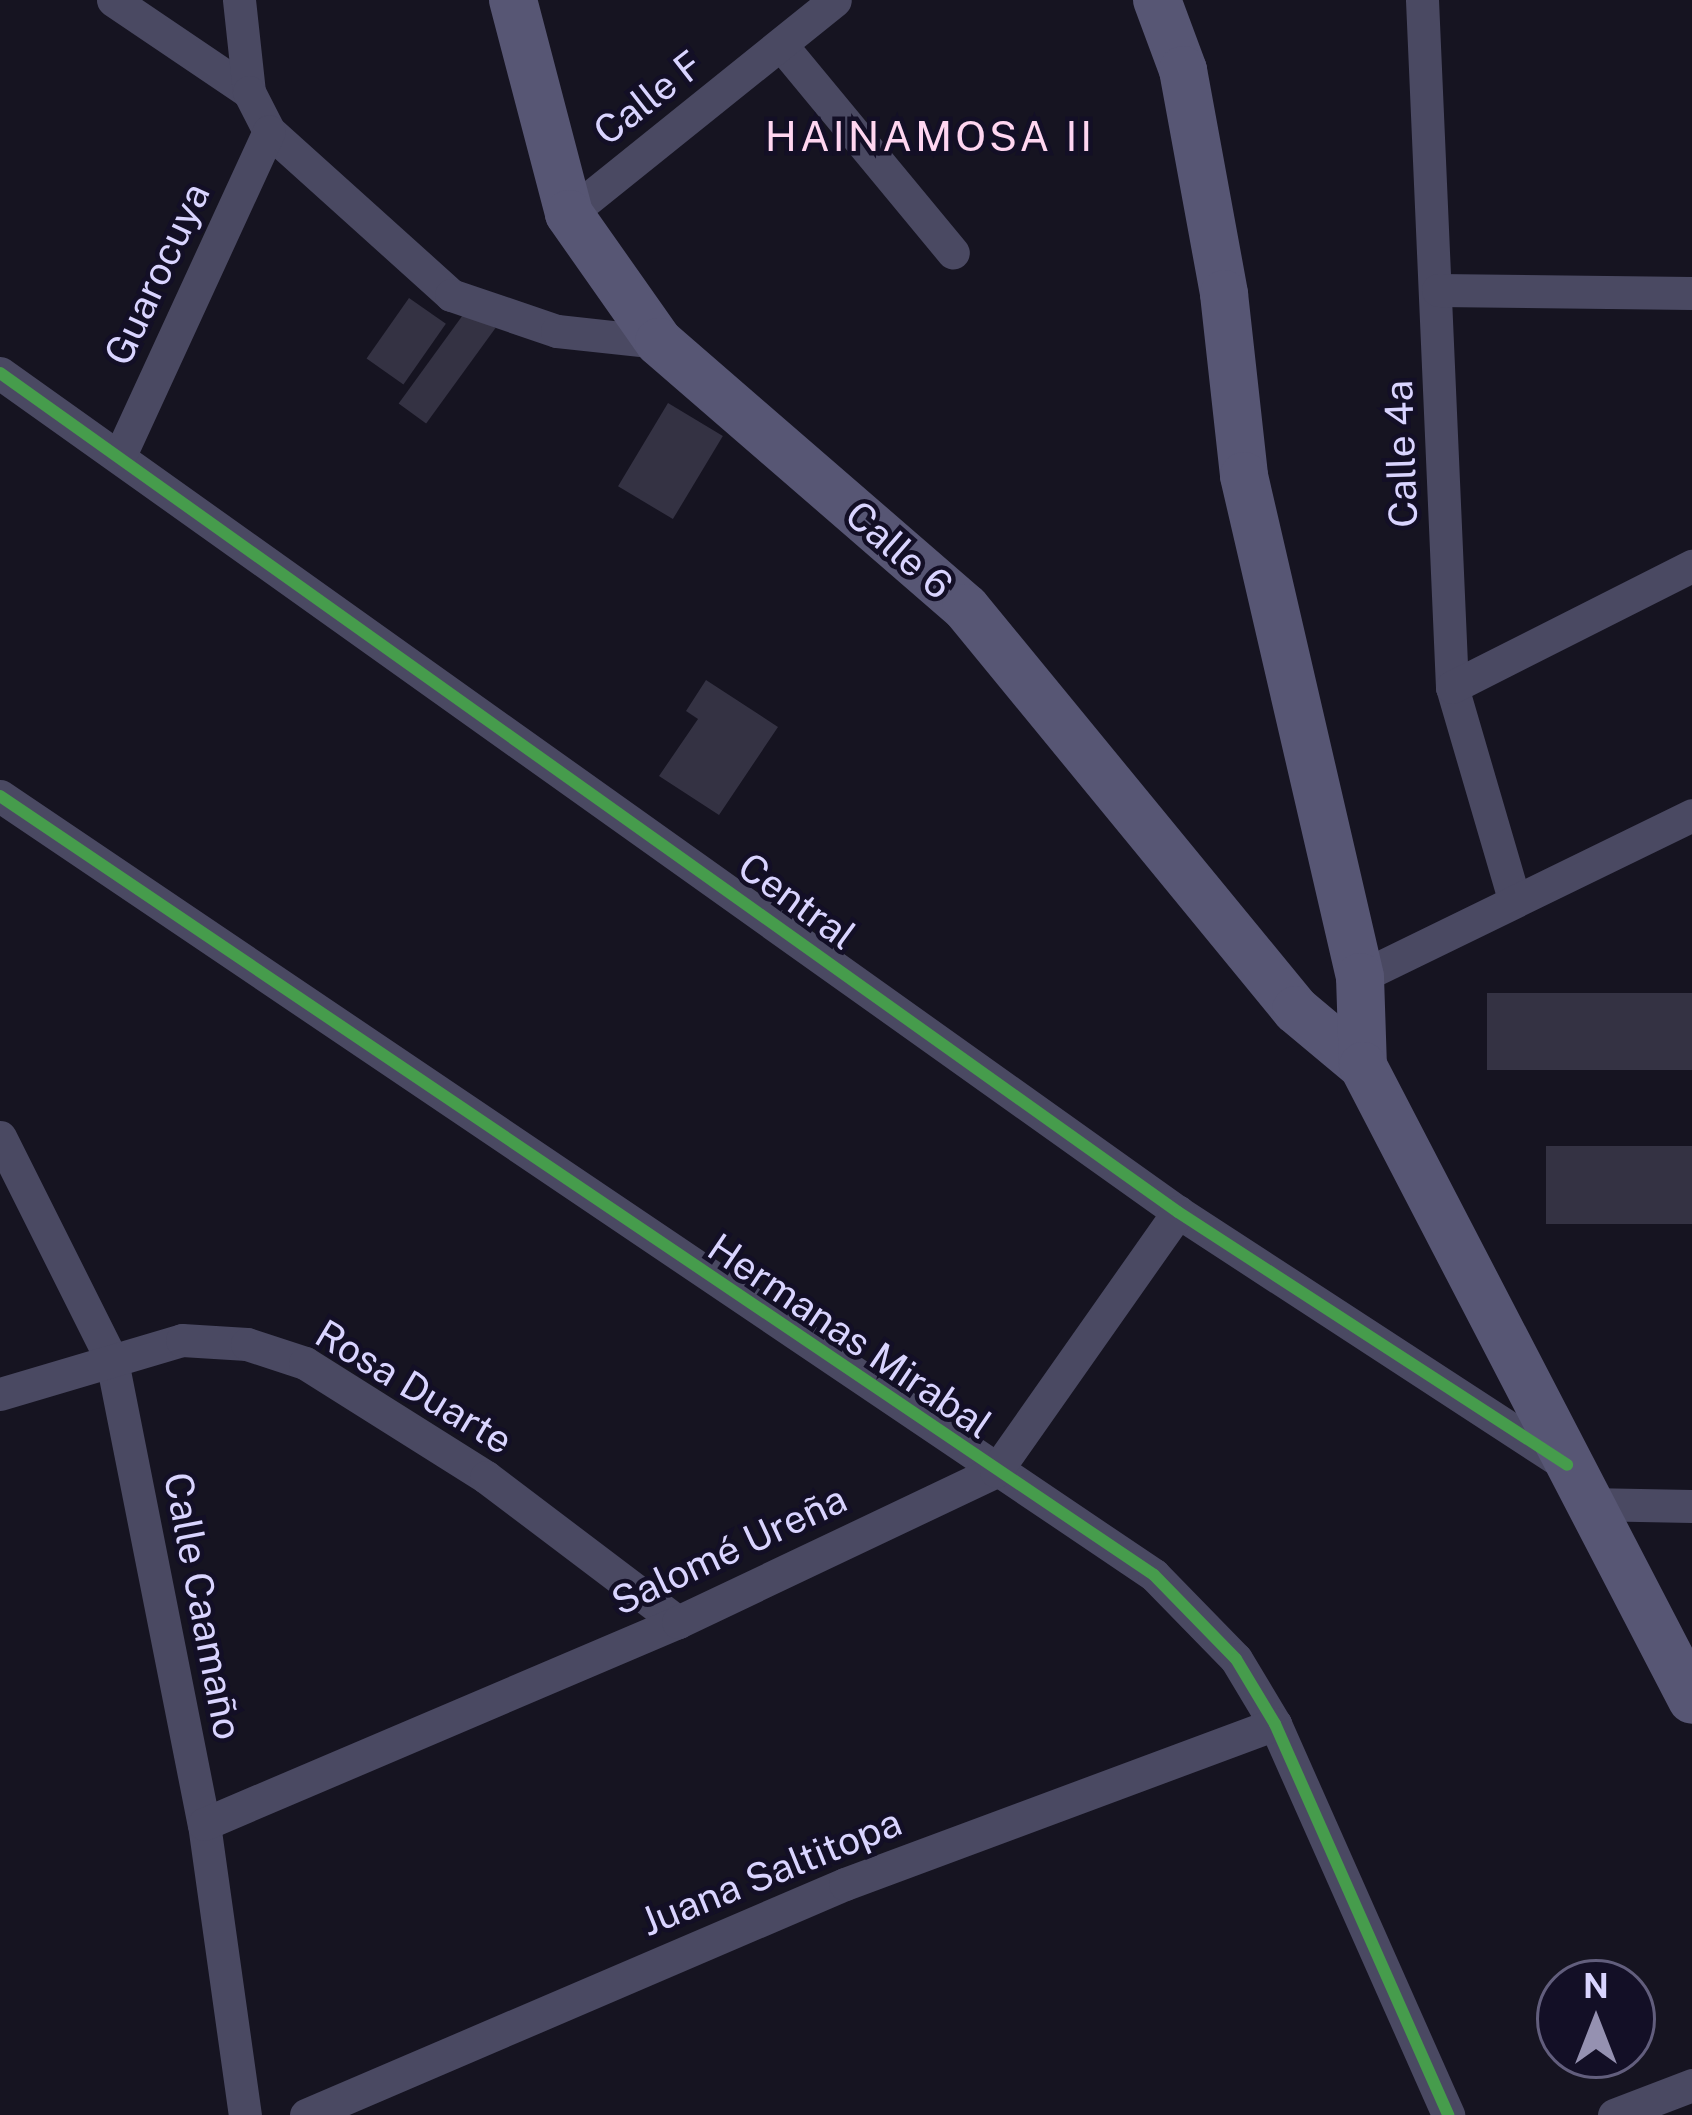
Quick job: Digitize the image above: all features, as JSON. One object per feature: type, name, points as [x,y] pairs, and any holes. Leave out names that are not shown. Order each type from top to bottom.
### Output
[{"type":"street","points":[[112,0],[249,92]]},
{"type":"street","points":[[239,0],[249,92],[268,131],[451,296],[556,331],[659,342]]},
{"type":"street","name":"Calle 6","points":[[513,0],[569,214],[659,342],[966,608],[1296,1010],[1363,1066]]},
{"type":"street","name":"Calle F","points":[[569,214],[835,0]]},
{"type":"street","points":[[1157,0],[1183,70],[1220,272],[1244,476],[1360,977],[1363,1066],[1692,1700]]},
{"type":"street","name":"Calle 4a","points":[[1422,0],[1452,687],[1513,896]]},
{"type":"street","points":[[782,46],[953,253]]},
{"type":"street","name":"Guarocuya","points":[[121,452],[268,131]]},
{"type":"street","points":[[1438,290],[1692,293]]},
{"type":"street","name":"Central","points":[[5,386],[121,452],[1178,1212],[1577,1484]]},
{"type":"street","points":[[1452,687],[1692,566]]},
{"type":"street","name":"Hermanas Mirabal","points":[[0,796],[1154,1575],[1237,1659],[1275,1724],[1448,2115]]},
{"type":"street","points":[[1360,977],[1513,896],[1692,815]]},
{"type":"street","name":"Calle Caamaño","points":[[0,1137],[112,1361],[204,1824],[245,2115]]},
{"type":"street","name":"Salomé Ureña","points":[[204,1824],[678,1622],[996,1471],[1178,1212]]},
{"type":"street","name":"Rosa Duarte","points":[[0,1394],[182,1340],[248,1344],[305,1363],[486,1477],[678,1622]]},
{"type":"street","points":[[1577,1484],[1692,1506]]},
{"type":"street","name":"Juana Saltitopa","points":[[306,2115],[845,1884],[1275,1724]]},
{"type":"street","points":[[1614,2115],[1692,2085]]},
{"type":"building","points":[[409,298],[446,324],[403,384],[367,359]]},
{"type":"building","points":[[468,308],[496,328],[426,423],[399,403]]},
{"type":"building","points":[[668,403],[723,436],[673,519],[618,486]]},
{"type":"building","points":[[706,680],[778,727],[719,815],[659,776],[698,719],[686,711]]},
{"type":"building","points":[[1487,993],[1692,993],[1692,1070],[1487,1070]]},
{"type":"building","points":[[1546,1146],[1692,1146],[1692,1224],[1546,1224]]},
{"type":"cycle path","points":[[0,373],[1178,1212],[1567,1465]]},
{"type":"cycle path","points":[[0,796],[1154,1575],[1236,1659],[1275,1724],[1448,2115]]},
{"type":"district","name":"HAINAMOSA II","points":[[930,136]]}]
